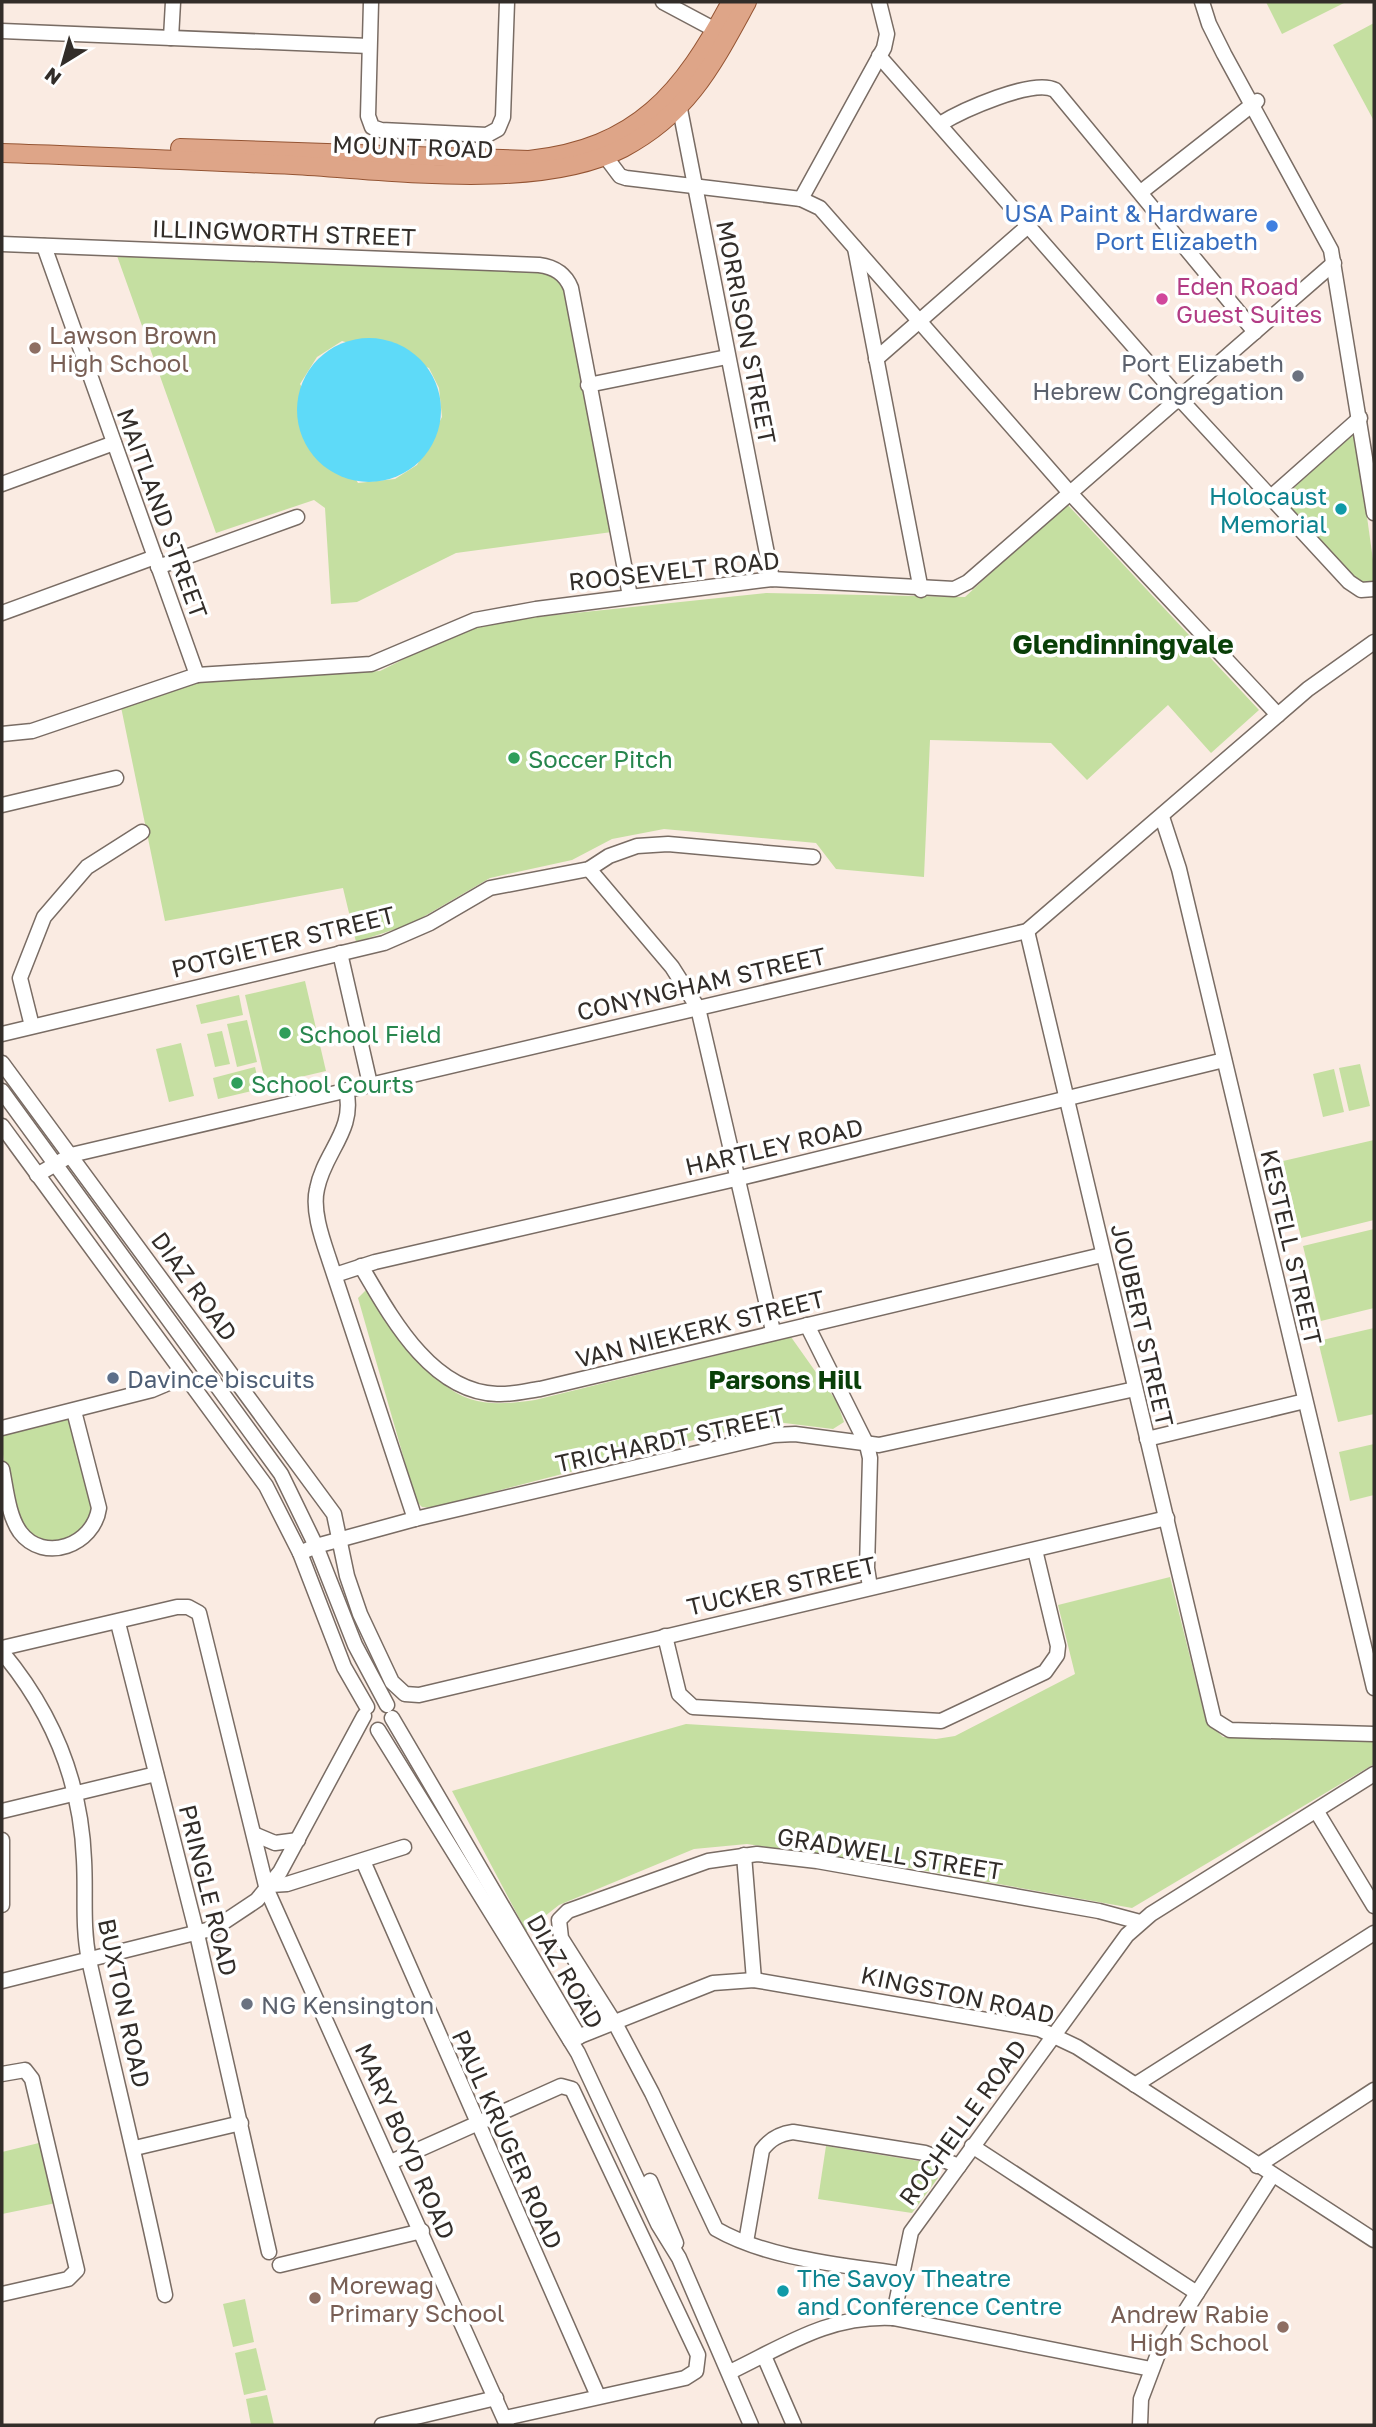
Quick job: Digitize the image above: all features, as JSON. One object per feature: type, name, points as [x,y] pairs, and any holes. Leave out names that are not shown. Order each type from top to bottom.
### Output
[{"type":"main road","name":"MOUNT ROAD","points":[[722,33],[732,2]]},
{"type":"main road","name":"MOUNT ROAD","points":[[2,140],[191,154],[542,173],[578,166],[600,151],[639,139],[676,102],[722,33],[747,2]]},
{"type":"main road","name":"MOUNT ROAD","points":[[2,152],[191,154]]},
{"type":"street","points":[[171,38],[173,2]]},
{"type":"street","points":[[372,2],[368,116],[372,127],[381,130],[487,135],[494,133],[503,117],[507,2]]},
{"type":"street","points":[[663,2],[722,33]]},
{"type":"street","points":[[801,199],[879,56],[887,34],[878,2]]},
{"type":"street","points":[[1202,2],[1209,24],[1255,103],[1328,243],[1334,263],[1374,513]]},
{"type":"street","points":[[1211,2],[1255,103]]},
{"type":"street","points":[[2,31],[369,46]]},
{"type":"street","points":[[879,56],[1179,398],[1271,498],[1356,588],[1374,589]]},
{"type":"street","points":[[940,124],[966,109],[1038,87],[1049,87],[1059,93],[1255,332]]},
{"type":"street","name":"MORRISON STREET","points":[[676,102],[697,187],[727,357],[772,579]]},
{"type":"street","points":[[1141,192],[1255,103]]},
{"type":"street","points":[[433,165],[435,132]]},
{"type":"street","points":[[600,151],[620,176],[626,178],[801,199],[820,208],[1070,493],[1278,715]]},
{"type":"street","points":[[876,359],[1028,226]]},
{"type":"street","name":"ILLINGWORTH STREET","points":[[2,244],[539,265],[562,274],[571,288],[588,385]]},
{"type":"street","name":"MAITLAND STREET","points":[[44,246],[197,675]]},
{"type":"street","points":[[855,246],[920,590]]},
{"type":"street","name":"ROOSEVELT ROAD","points":[[2,734],[32,731],[197,675],[371,664],[475,620],[630,596],[772,579],[947,591],[968,582],[1334,263]]},
{"type":"street","points":[[630,596],[588,385],[727,357]]},
{"type":"street","points":[[1271,498],[1360,418]]},
{"type":"street","points":[[2,484],[114,443]]},
{"type":"street","points":[[2,613],[297,517]]},
{"type":"street","name":"CONYNGHAM STREET","points":[[37,1175],[54,1163],[71,1156],[1027,931],[1321,679],[1374,642]]},
{"type":"street","name":"CONYNGHAM STREET","points":[[1303,696],[1374,653]]},
{"type":"street","points":[[2,805],[116,778]]},
{"type":"street","name":"KESTELL STREET","points":[[1162,817],[1179,869],[1374,1688]]},
{"type":"street","points":[[32,1026],[20,978],[44,916],[87,867],[142,832]]},
{"type":"street","name":"POTGIETER STREET","points":[[2,1034],[384,943],[416,931],[500,884],[589,869],[623,850],[652,844],[813,857]]},
{"type":"street","points":[[589,869],[672,967],[698,1008],[740,1178],[773,1331]]},
{"type":"street","name":"JOUBERT STREET","points":[[1027,931],[1213,1716],[1220,1727],[1236,1731],[1374,1734]]},
{"type":"street","points":[[340,953],[370,1084]]},
{"type":"street","name":"HARTLEY ROAD","points":[[335,1275],[362,1266],[1068,1100],[1224,1060]]},
{"type":"street","name":"DIAZ ROAD","points":[[2,1063],[334,1514],[337,1539],[360,1614],[392,1682],[405,1694]]},
{"type":"street","points":[[345,1090],[350,1110],[347,1122],[316,1191],[323,1242],[415,1519]]},
{"type":"street","name":"DIAZ ROAD","points":[[2,1091],[267,1453],[295,1499],[355,1645],[574,2038],[658,2224],[679,2258],[751,2425]]},
{"type":"street","points":[[2,1126],[266,1486],[299,1553],[344,1667],[365,1712],[367,1725],[373,1732]]},
{"type":"street","name":"VAN NIEKERK STREET","points":[[362,1266],[426,1360],[448,1380],[484,1393],[499,1395],[540,1389],[773,1331],[1102,1255]]},
{"type":"street","points":[[807,1325],[867,1445],[870,1458],[867,1568],[870,1587]]},
{"type":"street","points":[[2,1428],[161,1387],[186,1376]]},
{"type":"street","name":"TRICHARDT STREET","points":[[299,1553],[337,1539],[415,1519],[774,1435],[794,1434],[867,1445],[889,1444],[1135,1389]]},
{"type":"street","points":[[1147,1439],[1305,1401]]},
{"type":"street","points":[[2,1469],[12,1514],[21,1534],[38,1545],[51,1548],[71,1546],[81,1539],[96,1522],[99,1508],[74,1411]]},
{"type":"street","name":"TUCKER STREET","points":[[405,1694],[419,1695],[1167,1518]]},
{"type":"street","points":[[665,1636],[679,1693],[693,1707],[942,1721],[1045,1672],[1057,1655],[1058,1646],[1035,1550]]},
{"type":"street","name":"MARY BOYD ROAD","points":[[118,1623],[177,1607],[192,1608],[201,1617],[269,1887],[506,2421]]},
{"type":"street","points":[[2,1650],[118,1623]]},
{"type":"street","name":"PRINGLE ROAD","points":[[118,1623],[197,1934],[270,2252]]},
{"type":"street","name":"BUXTON ROAD","points":[[2,1650],[44,1712],[65,1758],[76,1794],[84,1862],[83,1922],[89,1960],[135,2148],[165,2295]]},
{"type":"street","points":[[2,1981],[197,1934],[229,1921],[269,1887],[350,1747],[365,1712],[379,1702],[390,1712],[389,1725],[350,1747]]},
{"type":"street","name":"DIAZ ROAD","points":[[373,1732],[389,1747],[574,2038]]},
{"type":"street","points":[[2,1811],[156,1774]]},
{"type":"street","name":"ROCHELLE ROAD","points":[[893,2318],[911,2232],[1127,1935],[1140,1922],[1374,1774]]},
{"type":"street","points":[[1317,1812],[1374,1906]]},
{"type":"street","points":[[256,1835],[275,1843],[298,1840]]},
{"type":"street","points":[[2,1840],[2,1905]]},
{"type":"street","points":[[269,1887],[404,1847]]},
{"type":"street","name":"GRADWELL STREET","points":[[559,1920],[568,1911],[708,1861],[771,1854],[1099,1911],[1140,1922]]},
{"type":"street","points":[[744,1855],[754,1980]]},
{"type":"street","name":"PAUL KRUGER ROAD","points":[[362,1861],[598,2396]]},
{"type":"street","name":"DIAZ ROAD","points":[[559,1920],[561,1938],[613,2021],[652,2093],[713,2226],[746,2242],[809,2260],[901,2274]]},
{"type":"street","points":[[1135,2085],[1374,1933]]},
{"type":"street","name":"KINGSTON ROAD","points":[[574,2038],[713,1983],[754,1980],[830,1991],[1054,2034],[1374,2240]]},
{"type":"street","points":[[2,2074],[25,2070],[32,2079],[77,2270],[68,2278],[2,2294]]},
{"type":"street","points":[[391,2162],[565,2087],[572,2089],[698,2355],[696,2371],[685,2378],[598,2396],[506,2421]]},
{"type":"street","points":[[1257,2166],[1374,2090]]},
{"type":"street","points":[[135,2148],[241,2123]]},
{"type":"street","points":[[746,2242],[762,2150],[768,2142],[783,2133],[793,2132],[925,2153],[959,2166]]},
{"type":"street","points":[[972,2146],[1197,2293]]},
{"type":"street","points":[[1140,2425],[1142,2399],[1150,2369],[1272,2176]]},
{"type":"street","points":[[280,2265],[422,2231]]},
{"type":"street","points":[[730,2372],[842,2321],[857,2318],[893,2318],[1150,2369]]},
{"type":"street","points":[[764,2356],[794,2425]]},
{"type":"street","points":[[382,2425],[496,2398]]},
{"type":"green space","points":[[1266,2],[1346,2],[1282,34]]},
{"type":"green space","points":[[1374,23],[1374,121],[1333,45]]},
{"type":"green space","points":[[116,253],[543,270],[554,274],[565,285],[612,532],[456,553],[357,602],[331,604],[325,508],[314,500],[216,533]],"holes":[[[342,341],[429,368],[439,388],[442,417],[417,465],[395,479],[358,483],[300,384],[317,357]]]},
{"type":"green space","points":[[1355,431],[1374,567],[1374,584],[1358,586],[1282,499]]},
{"type":"green space","points":[[1066,503],[1259,710],[1211,753],[1168,705],[1087,780],[1051,743],[930,740],[924,877],[836,869],[816,843],[664,829],[612,839],[572,860],[490,878],[411,924],[356,942],[343,888],[165,921],[121,707],[191,683],[380,671],[442,640],[489,622],[766,593],[965,597]]},
{"type":"green space","name":"School Field","points":[[305,981],[326,1071],[266,1085],[245,995]]},
{"type":"green space","name":"School Courts","points":[[239,995],[243,1015],[201,1024],[196,1005]]},
{"type":"green space","name":"School Courts","points":[[247,1020],[257,1062],[237,1067],[227,1024]]},
{"type":"green space","name":"School Courts","points":[[222,1031],[230,1064],[215,1067],[207,1034]]},
{"type":"green space","points":[[181,1043],[194,1096],[169,1102],[156,1049]]},
{"type":"green space","points":[[1360,1064],[1370,1106],[1349,1111],[1339,1068]]},
{"type":"green space","name":"School Courts","points":[[255,1067],[260,1089],[218,1099],[213,1078]]},
{"type":"green space","points":[[1334,1069],[1344,1112],[1323,1117],[1313,1074]]},
{"type":"green space","points":[[1374,1140],[1374,1220],[1301,1238],[1283,1161]]},
{"type":"green space","points":[[1374,1229],[1374,1308],[1321,1321],[1303,1246]]},
{"type":"green space","points":[[367,1289],[412,1352],[426,1367],[455,1392],[470,1399],[494,1403],[535,1400],[791,1337],[837,1402],[844,1422],[833,1429],[768,1421],[431,1508],[422,1507],[416,1501],[358,1298]]},
{"type":"green space","points":[[1374,1328],[1374,1414],[1338,1422],[1318,1341]]},
{"type":"green space","points":[[68,1418],[95,1513],[77,1536],[46,1541],[33,1535],[14,1506],[8,1487],[2,1434]]},
{"type":"green space","points":[[1374,1444],[1374,1495],[1350,1501],[1339,1452]]},
{"type":"green space","points":[[1170,1577],[1206,1721],[1223,1737],[1371,1740],[1374,1741],[1374,1764],[1132,1908],[904,1867],[747,1844],[694,1849],[559,1905],[526,1931],[452,1791],[686,1724],[936,1739],[955,1736],[1075,1674],[1058,1605]]},
{"type":"green space","points":[[43,2142],[56,2203],[2,2214],[2,2152]]},
{"type":"green space","points":[[826,2146],[931,2163],[938,2178],[912,2213],[818,2199]]},
{"type":"green space","points":[[245,2299],[254,2342],[233,2347],[223,2304]]},
{"type":"green space","points":[[256,2348],[266,2390],[244,2395],[235,2353]]},
{"type":"green space","points":[[267,2395],[274,2425],[251,2425],[246,2399]]},
{"type":"water","points":[[369,338],[397,343],[420,359],[436,382],[441,410],[436,438],[420,461],[397,477],[369,482],[341,477],[318,461],[302,438],[297,410],[302,382],[318,359],[341,343]]},
{"type":"place","name":"USA Paint & Hardware Port Elizabeth","points":[[1272,226]]},
{"type":"place","name":"Eden Road Guest Suites","points":[[1162,299]]},
{"type":"place","name":"Lawson Brown High School","points":[[35,348]]},
{"type":"place","name":"Port Elizabeth Hebrew Congregation","points":[[1298,376]]},
{"type":"place","name":"Holocaust Memorial","points":[[1341,509]]},
{"type":"place","name":"Soccer Pitch","points":[[514,758]]},
{"type":"place","name":"School Field","points":[[285,1033]]},
{"type":"place","name":"School Courts","points":[[237,1083]]},
{"type":"place","name":"Davince biscuits","points":[[113,1378]]},
{"type":"place","name":"NG Kensington","points":[[247,2004]]},
{"type":"place","name":"The Savoy Theatre and Conference Centre","points":[[783,2291]]},
{"type":"place","name":"Morewag Primary School","points":[[315,2298]]},
{"type":"place","name":"Andrew Rabie High School","points":[[1283,2327]]},
{"type":"district","name":"Glendinningvale","points":[[1123,643]]},
{"type":"district","name":"Parsons Hill","points":[[785,1379]]}]
